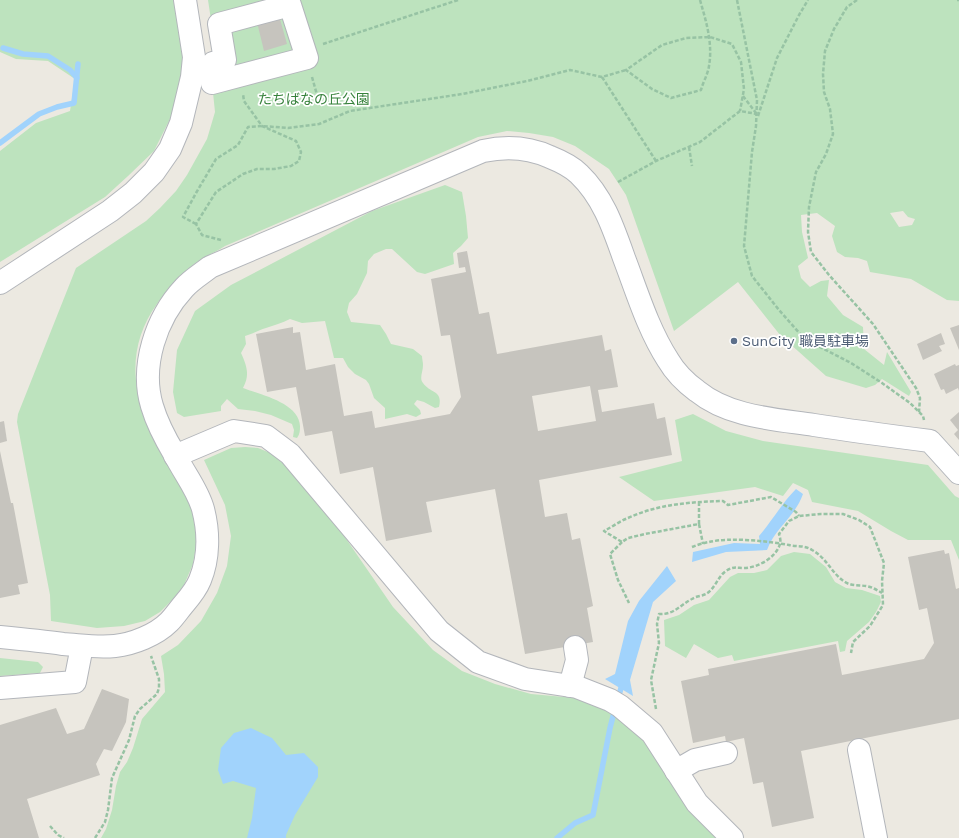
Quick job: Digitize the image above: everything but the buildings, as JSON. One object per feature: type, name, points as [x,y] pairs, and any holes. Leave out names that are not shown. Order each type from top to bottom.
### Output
[{"type":"street","points":[[0,283],[110,211],[133,193],[154,172],[170,149],[181,123],[192,77],[194,57],[185,0]]},
{"type":"street","points":[[290,5],[306,54],[240,75],[212,83],[213,63],[225,60],[219,24],[290,5]]},
{"type":"street","points":[[0,637],[98,647],[116,646],[134,641],[152,634],[168,623],[191,595],[200,581],[205,563],[207,543],[206,524],[202,507],[196,491],[175,456],[158,422],[152,406],[148,386],[148,366],[160,322],[184,288],[210,267],[483,151],[498,148],[527,149],[540,152],[560,161],[578,173],[592,188],[610,218],[640,301],[668,362],[697,392],[732,410],[751,416],[930,442],[959,473]]},
{"type":"street","points":[[175,456],[234,431],[266,436],[290,454],[396,578],[439,631],[478,662],[525,679],[578,687],[615,703],[652,733],[696,803],[732,838]]},
{"type":"street","points":[[0,688],[75,682],[82,646]]},
{"type":"street","points":[[570,686],[577,660],[575,647]]},
{"type":"street","points":[[859,750],[876,838]]},
{"type":"street","points":[[676,771],[695,760],[726,753]]},
{"type":"path","points":[[319,102],[306,54],[450,1],[458,0]]},
{"type":"path","points":[[626,70],[652,89],[671,98],[700,90],[709,67],[710,37],[700,0]]},
{"type":"path","points":[[737,0],[757,100],[744,246],[752,276],[801,335],[818,346],[851,363],[910,403],[923,416],[930,442]]},
{"type":"path","points":[[756,121],[777,58],[808,0]]},
{"type":"path","points":[[857,0],[847,7],[834,29],[825,52],[823,80],[824,92],[830,109],[833,134],[826,154],[816,172],[809,207],[808,232],[811,252],[829,275],[873,324],[916,388],[920,398],[919,412]]},
{"type":"path","points":[[224,246],[221,240],[202,235],[196,224],[183,217],[216,159],[238,145],[248,127],[262,126],[288,128],[319,124],[350,111],[462,94],[527,81],[570,70],[602,77],[626,70],[662,45],[686,38],[710,37],[732,44],[741,62],[744,89],[740,111],[700,142],[656,161],[618,182]]},
{"type":"path","points":[[196,224],[216,192],[243,174],[257,169],[274,169],[291,166],[299,161],[301,152],[296,141],[262,126],[244,101],[240,75]]},
{"type":"path","points":[[602,77],[656,161]]},
{"type":"path","points":[[743,96],[756,114]]},
{"type":"path","points":[[740,111],[756,114]]},
{"type":"path","points":[[689,147],[692,166]]},
{"type":"path","points":[[622,542],[604,531],[629,517],[654,508],[665,506],[723,501],[728,505],[770,497],[796,512],[799,516]]},
{"type":"path","points":[[699,502],[699,524],[703,544]]},
{"type":"path","points":[[657,711],[651,680],[659,643],[657,624],[659,614],[665,614],[679,608],[692,598],[707,594],[724,571],[733,567],[744,568],[756,566],[766,560],[776,552],[780,543],[779,534],[789,520],[799,516],[843,514],[859,520],[870,527],[884,563],[882,581],[883,605],[870,626],[853,642],[851,653]]},
{"type":"path","points":[[628,603],[618,580],[610,554],[628,538],[699,524]]},
{"type":"path","points":[[692,547],[710,541],[732,540],[780,543],[811,549],[826,561],[836,574],[845,582],[851,585],[866,586],[883,594]]},
{"type":"path","points":[[95,838],[105,822],[112,778],[129,740],[135,716],[140,709],[157,694],[159,688],[159,679],[152,656]]},
{"type":"path","points":[[50,826],[58,835],[64,838]]},
{"type":"green space","points":[[0,0],[174,0],[183,49],[182,85],[171,117],[154,151],[105,197],[0,262],[0,151],[36,123],[70,111],[75,79],[48,61],[16,59],[0,52]]},
{"type":"green space","name":"たちばなの丘公園","points":[[208,0],[959,0],[959,301],[947,300],[911,279],[870,272],[867,261],[858,258],[845,257],[837,252],[832,236],[835,226],[817,213],[801,215],[802,232],[808,258],[798,266],[801,278],[810,287],[821,281],[829,280],[827,296],[843,315],[863,327],[864,349],[884,365],[887,352],[911,392],[909,396],[882,379],[875,385],[866,388],[826,376],[780,335],[738,282],[674,331],[626,195],[609,169],[575,146],[553,137],[507,131],[478,137],[225,246],[193,265],[161,298],[149,317],[138,344],[135,372],[140,401],[145,415],[188,498],[194,514],[197,532],[193,564],[184,585],[173,599],[160,612],[145,621],[124,626],[97,628],[51,621],[50,595],[17,422],[18,414],[76,268],[146,221],[160,208],[176,191],[187,175],[207,139],[215,112],[212,83],[214,40]],"holes":[[[903,211],[908,217],[915,219],[912,225],[899,227],[890,213]]]},
{"type":"green space","points":[[445,185],[462,192],[466,216],[468,238],[453,253],[454,264],[425,274],[417,272],[392,249],[386,249],[374,254],[368,261],[367,273],[357,294],[349,303],[347,312],[351,322],[380,325],[391,344],[413,349],[422,356],[422,381],[438,395],[440,402],[439,407],[435,408],[417,400],[414,404],[420,410],[421,414],[416,417],[407,414],[385,419],[385,408],[374,398],[366,380],[355,374],[348,367],[343,358],[334,358],[325,321],[302,323],[290,319],[245,336],[246,344],[241,353],[245,362],[247,375],[243,388],[278,401],[293,411],[298,418],[300,426],[297,438],[293,437],[294,430],[292,424],[271,415],[238,409],[227,399],[221,406],[221,411],[184,417],[177,413],[173,392],[177,350],[195,311],[231,285],[372,211]]},
{"type":"green space","points":[[693,414],[726,431],[763,441],[928,465],[955,496],[959,498],[959,560],[951,540],[908,540],[858,511],[812,502],[808,490],[793,483],[783,496],[755,487],[654,501],[619,477],[682,461],[675,420]]},
{"type":"green space","points":[[231,448],[258,448],[278,456],[318,498],[393,607],[433,650],[462,671],[495,684],[531,694],[575,698],[603,705],[642,736],[718,838],[101,838],[106,829],[112,810],[120,772],[127,762],[133,748],[142,719],[165,692],[161,656],[178,645],[201,621],[217,593],[227,566],[231,536],[225,505],[204,460]]},
{"type":"green space","points":[[794,552],[810,554],[826,567],[835,582],[846,588],[862,590],[880,596],[881,602],[876,612],[869,622],[847,641],[845,651],[840,652],[838,641],[734,661],[732,655],[718,658],[694,644],[686,658],[665,646],[664,620],[679,615],[694,605],[709,600],[730,577],[738,573],[754,573],[767,570],[781,556]]},
{"type":"green space","points":[[0,658],[38,662],[43,667],[40,673],[0,676]]},
{"type":"water","points":[[796,489],[803,494],[795,509],[775,535],[767,550],[726,552],[692,562],[693,552],[734,543],[760,544],[759,536]]},
{"type":"water","points":[[667,566],[676,581],[653,602],[630,680],[633,696],[605,679],[615,674],[628,621],[639,601]]},
{"type":"water","points":[[251,728],[272,738],[286,755],[304,753],[318,767],[318,777],[295,815],[286,838],[247,838],[252,818],[256,788],[233,781],[223,784],[218,770],[221,748],[234,733]]},
{"type":"waterway","points":[[3,48],[23,54],[48,56],[70,70],[77,78]]},
{"type":"waterway","points":[[0,143],[39,114],[57,107],[74,103],[78,64]]},
{"type":"waterway","points":[[618,699],[621,688]]},
{"type":"waterway","points":[[557,838],[575,823],[593,815],[615,709]]},
{"type":"place","name":"SunCity 職員駐車場","points":[[734,341]]}]
